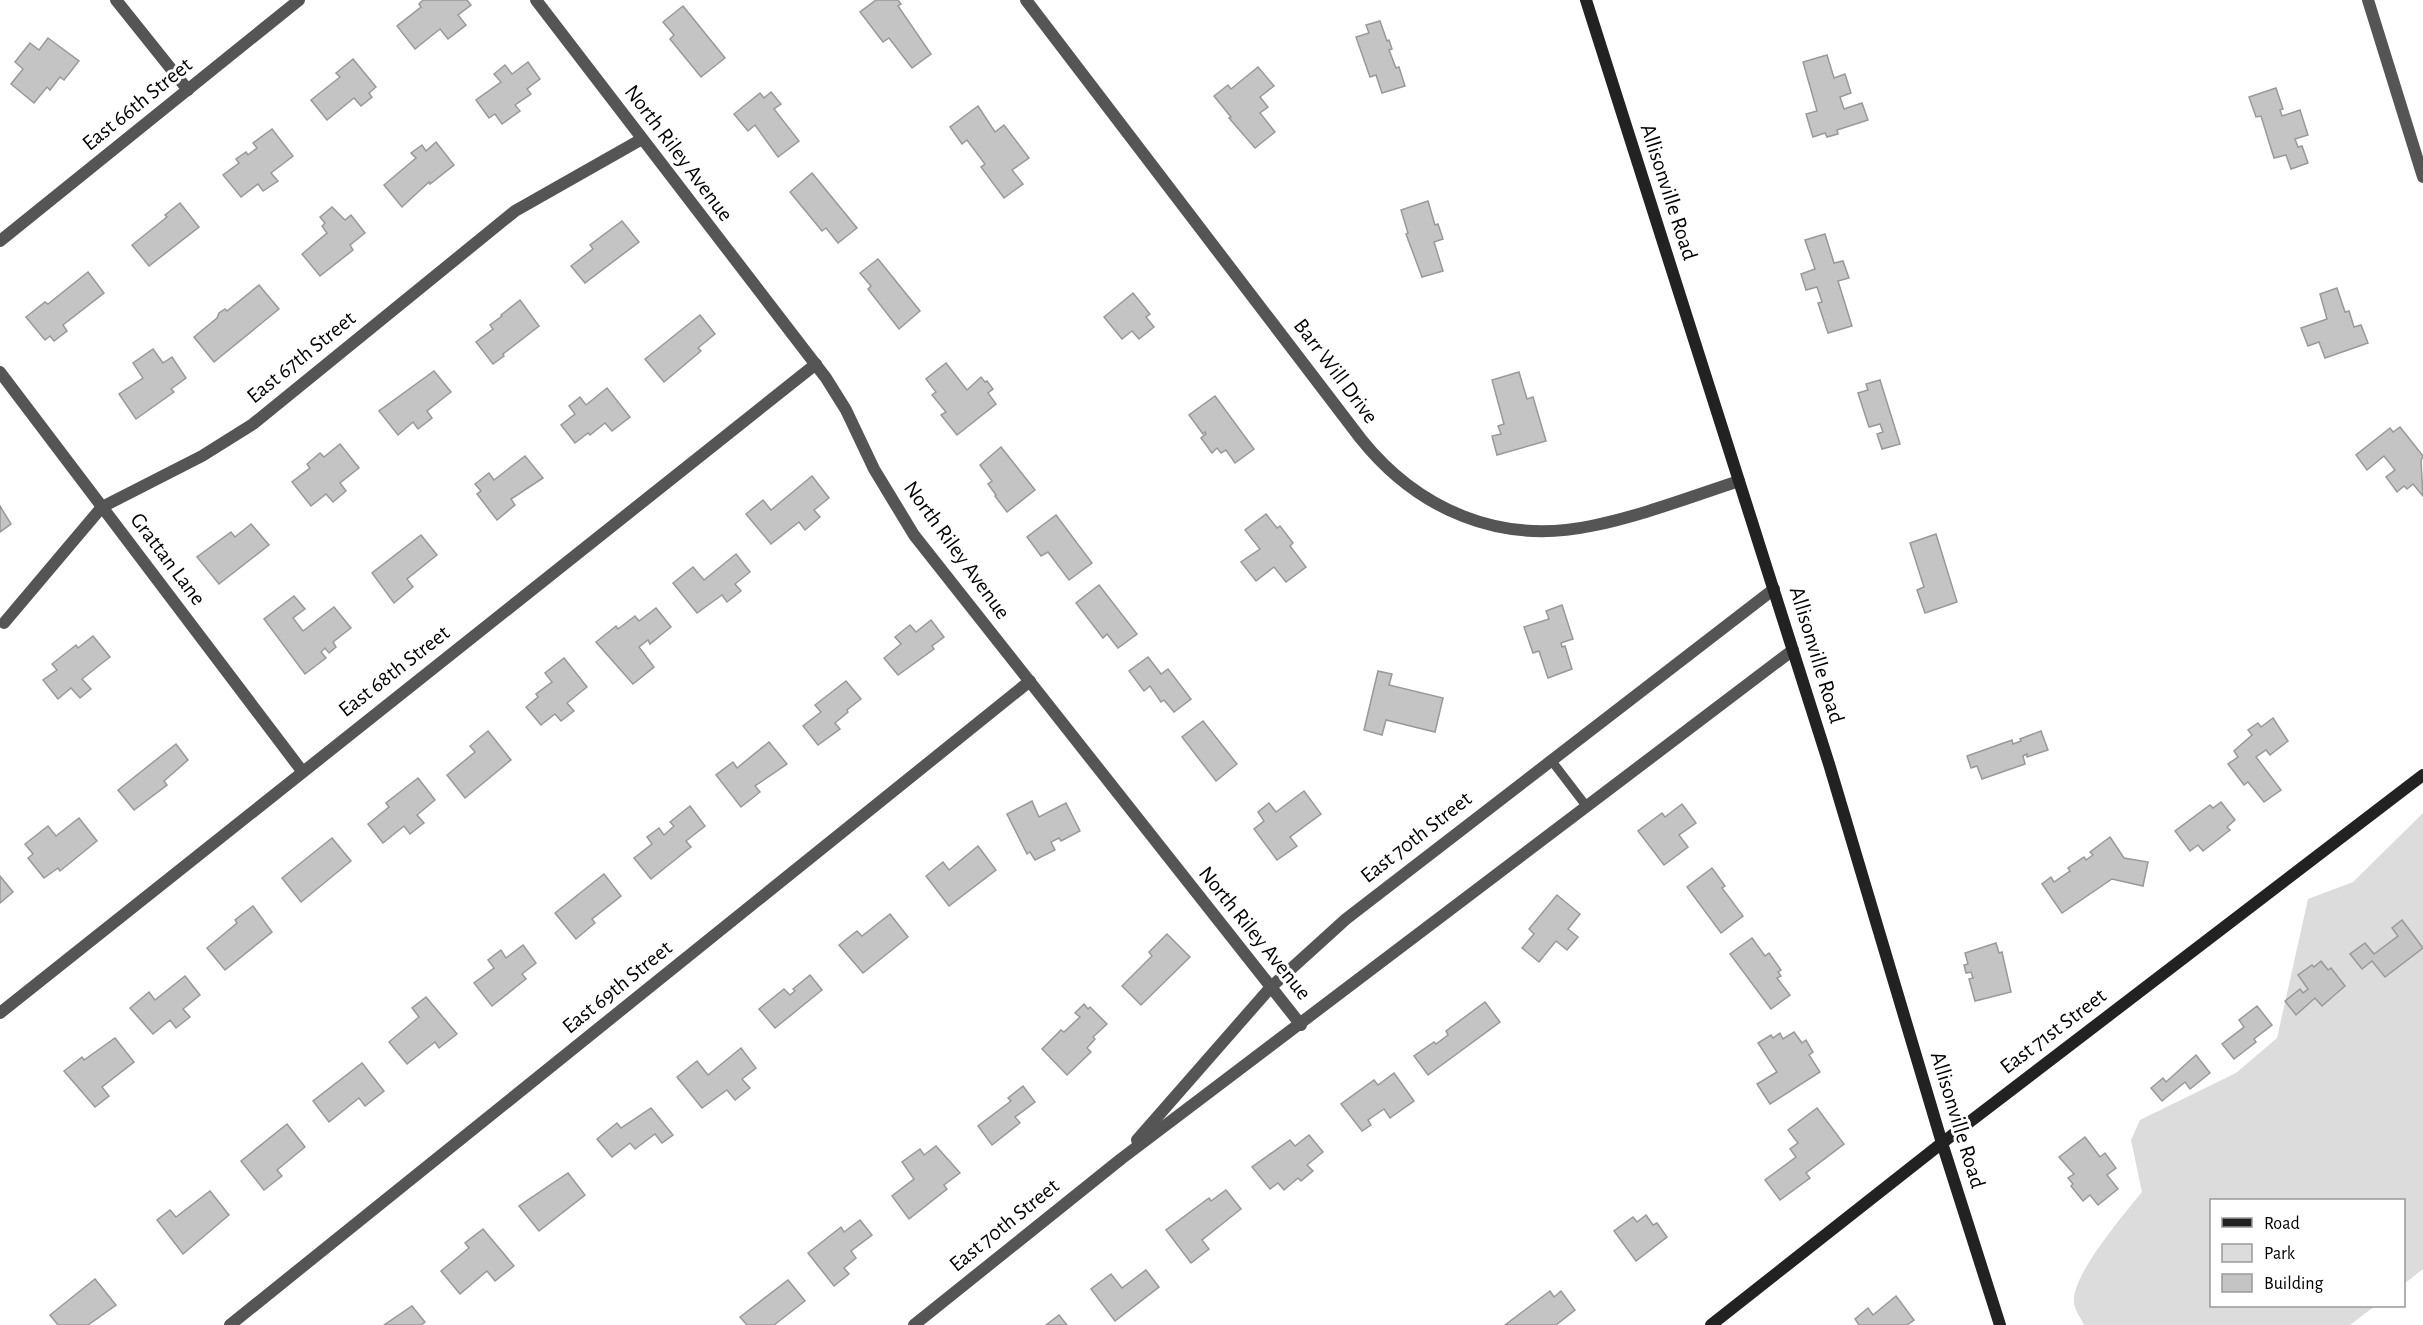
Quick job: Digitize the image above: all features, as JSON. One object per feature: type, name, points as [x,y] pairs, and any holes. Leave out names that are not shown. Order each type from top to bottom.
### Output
[{"type":"main road","name":"Allisonville Road","points":[[1586,0],[1774,589],[1942,1143],[2000,1325]]},
{"type":"main road","name":"East 71st Street","points":[[1711,1325],[1942,1143],[2423,775]]},
{"type":"street","points":[[116,0],[188,90]]},
{"type":"street","name":"East 66th Street","points":[[0,240],[299,0]]},
{"type":"street","name":"North Riley Avenue","points":[[536,0],[816,364],[836,394],[874,469],[914,536],[1301,1024]]},
{"type":"street","name":"Barr Will Drive","points":[[1026,0],[1361,439],[1384,465],[1410,488],[1448,510],[1473,520],[1506,528],[1541,532],[1610,522],[1739,481]]},
{"type":"street","points":[[2368,0],[2423,177]]},
{"type":"street","name":"East 67th Street","points":[[4,623],[102,507],[202,456],[253,424],[514,211],[642,139]]},
{"type":"street","name":"East 68th Street","points":[[0,1013],[816,364]]},
{"type":"street","name":"Grattan Lane","points":[[0,372],[302,771]]},
{"type":"street","name":"East 70th Street","points":[[1121,1159],[1271,987],[1372,897],[1774,589]]},
{"type":"street","name":"East 70th Street","points":[[914,1325],[1121,1159],[1793,650]]},
{"type":"street","name":"East 69th Street","points":[[231,1325],[1030,681]]},
{"type":"lane","points":[[1551,760],[1587,807]]},
{"type":"green space","points":[[2423,813],[2423,1269],[2405,1283],[2405,1199],[2210,1199],[2210,1307],[2374,1307],[2350,1325],[2084,1325],[2074,1303],[2075,1292],[2081,1278],[2112,1229],[2142,1192],[2131,1140],[2140,1120],[2236,1073],[2277,1038],[2308,899],[2353,882]]},
{"type":"building","points":[[423,0],[467,0],[471,5],[458,15],[466,25],[448,39],[440,29],[415,49],[397,26],[421,7],[419,4]]},
{"type":"building","points":[[876,0],[898,0],[901,4],[898,6],[931,54],[912,68],[889,38],[883,42],[860,12]]},
{"type":"building","points":[[683,6],[725,58],[701,77],[670,39],[674,35],[663,22]]},
{"type":"building","points":[[1380,21],[1392,49],[1389,50],[1396,68],[1399,67],[1405,86],[1382,93],[1376,75],[1370,77],[1356,37],[1369,33],[1366,25]]},
{"type":"building","points":[[48,38],[79,61],[64,80],[60,77],[50,90],[47,87],[34,103],[11,84],[23,69],[15,62],[30,43],[39,50]]},
{"type":"building","points":[[1827,55],[1834,78],[1845,74],[1851,93],[1840,97],[1844,109],[1862,103],[1868,120],[1837,130],[1838,134],[1827,137],[1825,133],[1813,137],[1806,114],[1817,111],[1803,62]]},
{"type":"building","points":[[353,59],[376,87],[369,93],[372,97],[361,106],[354,98],[327,120],[311,100],[340,77],[336,73]]},
{"type":"building","points":[[528,62],[540,79],[527,89],[531,94],[515,105],[520,111],[502,124],[495,114],[489,118],[476,100],[501,82],[494,74],[505,65],[512,74]]},
{"type":"building","points":[[1258,67],[1274,86],[1260,97],[1268,107],[1260,113],[1275,132],[1255,148],[1229,118],[1231,117],[1214,96],[1228,85],[1231,89]]},
{"type":"building","points":[[2276,88],[2283,109],[2280,110],[2282,116],[2300,110],[2308,135],[2295,139],[2298,147],[2302,146],[2308,163],[2291,169],[2286,155],[2274,158],[2261,116],[2256,117],[2249,97]]},
{"type":"building","points":[[771,92],[781,104],[774,109],[799,141],[778,157],[755,125],[748,131],[734,114],[760,93],[764,98]]},
{"type":"building","points":[[978,106],[995,132],[1004,125],[1029,158],[1012,170],[1023,184],[1004,198],[981,167],[985,164],[967,140],[962,144],[950,127]]},
{"type":"building","points":[[272,129],[293,156],[271,173],[278,181],[263,191],[258,184],[241,197],[223,175],[239,163],[236,159],[246,152],[248,155],[257,148],[253,143]]},
{"type":"building","points":[[436,142],[454,165],[430,184],[429,182],[402,207],[384,185],[416,158],[411,153],[422,145],[426,151]]},
{"type":"building","points":[[812,173],[857,228],[838,243],[826,228],[822,231],[790,192]]},
{"type":"building","points":[[1428,201],[1435,225],[1438,224],[1443,239],[1434,242],[1443,271],[1422,277],[1406,234],[1408,233],[1401,210]]},
{"type":"building","points":[[180,203],[199,227],[149,266],[132,245],[167,217],[165,215]]},
{"type":"building","points":[[332,207],[345,220],[351,215],[365,233],[350,245],[353,250],[320,276],[302,254],[327,233],[322,226],[325,223],[320,217]]},
{"type":"building","points":[[622,221],[639,242],[585,283],[571,266],[593,249],[590,245]]},
{"type":"building","points":[[1825,234],[1834,263],[1843,261],[1849,278],[1838,281],[1852,326],[1828,333],[1818,303],[1822,302],[1817,287],[1806,290],[1801,274],[1815,269],[1805,240]]},
{"type":"building","points":[[878,259],[920,311],[899,329],[868,289],[871,286],[860,273]]},
{"type":"building","points":[[88,272],[104,293],[63,325],[67,331],[54,341],[50,336],[45,340],[26,317],[45,302],[48,304]]},
{"type":"building","points":[[259,285],[279,309],[214,362],[194,337],[217,318],[219,313],[225,309],[227,311]]},
{"type":"building","points":[[2337,288],[2345,312],[2349,311],[2354,327],[2361,325],[2368,343],[2325,358],[2319,342],[2308,346],[2301,328],[2327,319],[2320,294]]},
{"type":"building","points":[[1133,293],[1150,314],[1146,317],[1154,327],[1139,339],[1132,331],[1122,339],[1104,317]]},
{"type":"building","points":[[520,300],[539,326],[493,364],[476,342],[493,329],[490,325]]},
{"type":"building","points":[[700,315],[715,334],[698,348],[701,351],[664,382],[645,359]]},
{"type":"building","points":[[153,349],[163,363],[172,357],[186,378],[171,389],[174,392],[136,419],[119,394],[143,378],[133,363]]},
{"type":"building","points":[[946,363],[967,390],[981,377],[985,382],[987,381],[993,389],[988,393],[996,404],[957,435],[941,415],[946,412],[932,395],[936,392],[926,379]]},
{"type":"building","points":[[434,371],[451,392],[427,411],[432,418],[418,429],[413,422],[398,435],[379,411]]},
{"type":"building","points":[[1519,372],[1527,399],[1533,397],[1546,441],[1497,455],[1492,436],[1501,434],[1498,426],[1504,424],[1492,380]]},
{"type":"building","points":[[1880,380],[1900,444],[1882,449],[1877,434],[1883,432],[1880,424],[1869,427],[1858,393],[1868,390],[1866,384]]},
{"type":"building","points":[[607,388],[630,417],[612,431],[605,423],[575,443],[561,425],[575,414],[569,406],[580,397],[586,405]]},
{"type":"building","points":[[1215,396],[1254,449],[1235,463],[1226,450],[1221,453],[1217,448],[1212,453],[1201,438],[1206,434],[1205,432],[1203,434],[1189,415]]},
{"type":"building","points":[[2400,427],[2423,456],[2421,461],[2423,496],[2413,484],[2407,489],[2404,486],[2397,492],[2386,477],[2395,470],[2384,456],[2367,470],[2356,455],[2390,428],[2393,432]]},
{"type":"building","points":[[340,444],[359,468],[340,483],[346,491],[333,502],[326,494],[311,506],[292,482],[310,468],[307,464],[320,453],[324,457]]},
{"type":"building","points":[[1001,447],[1035,490],[1007,512],[988,484],[992,481],[980,465]]},
{"type":"building","points":[[525,456],[543,478],[511,499],[515,505],[497,520],[477,494],[481,491],[475,484],[489,473],[494,480]]},
{"type":"building","points":[[812,476],[829,498],[814,510],[820,517],[805,530],[799,522],[771,544],[746,514],[763,500],[771,510]]},
{"type":"building","points":[[0,506],[11,524],[0,532]]},
{"type":"building","points":[[1266,514],[1277,528],[1280,526],[1293,543],[1290,546],[1306,567],[1286,582],[1274,567],[1256,581],[1241,562],[1260,549],[1245,530]]},
{"type":"building","points":[[1056,515],[1092,563],[1069,580],[1048,552],[1041,556],[1027,537]]},
{"type":"building","points":[[251,524],[269,545],[219,584],[197,557],[231,532],[235,537]]},
{"type":"building","points":[[1936,534],[1957,602],[1925,613],[1917,590],[1924,587],[1910,543]]},
{"type":"building","points":[[421,535],[437,555],[407,579],[413,587],[394,603],[372,573]]},
{"type":"building","points":[[736,554],[750,572],[735,584],[741,591],[727,602],[722,595],[697,613],[673,583],[693,567],[704,580]]},
{"type":"building","points":[[1099,585],[1137,634],[1118,648],[1107,634],[1103,638],[1076,603]]},
{"type":"building","points":[[294,596],[305,609],[293,618],[303,631],[334,607],[351,628],[333,642],[336,647],[329,653],[325,648],[321,652],[326,658],[305,674],[264,619]]},
{"type":"building","points":[[1562,605],[1573,639],[1561,643],[1562,647],[1565,646],[1572,669],[1548,678],[1539,651],[1533,653],[1524,627],[1549,619],[1546,611]]},
{"type":"building","points":[[656,608],[671,627],[650,644],[648,640],[639,647],[654,667],[633,684],[596,642],[616,626],[618,629],[635,616],[639,621]]},
{"type":"building","points":[[931,620],[944,637],[932,646],[934,649],[898,675],[884,658],[901,644],[895,637],[910,625],[916,632]]},
{"type":"building","points":[[93,636],[110,657],[82,679],[91,689],[80,698],[71,688],[58,699],[43,680],[57,670],[52,664],[76,645],[78,648]]},
{"type":"building","points":[[1148,657],[1161,674],[1168,669],[1191,699],[1174,712],[1164,700],[1161,702],[1150,686],[1144,691],[1129,671]]},
{"type":"building","points":[[564,658],[587,687],[567,703],[574,711],[561,721],[555,714],[541,725],[526,707],[538,697],[536,694],[552,682],[545,673]]},
{"type":"building","points":[[1378,671],[1392,674],[1389,685],[1443,698],[1435,732],[1386,720],[1382,735],[1364,730]]},
{"type":"building","points":[[846,681],[861,699],[835,723],[840,729],[818,745],[803,726],[821,712],[815,705]]},
{"type":"building","points":[[2273,718],[2288,741],[2270,755],[2266,750],[2256,757],[2281,790],[2264,802],[2248,782],[2244,785],[2228,764],[2238,757],[2234,751],[2252,735],[2248,730],[2258,723],[2261,727]]},
{"type":"building","points":[[1203,721],[1237,764],[1216,781],[1182,737]]},
{"type":"building","points":[[488,731],[511,760],[465,798],[447,775],[475,752],[470,746]]},
{"type":"building","points":[[2041,731],[2048,750],[2027,757],[2027,754],[2023,756],[2025,764],[1982,779],[1977,766],[1971,768],[1967,756],[2012,740],[2013,744]]},
{"type":"building","points":[[769,742],[787,764],[755,786],[760,792],[741,807],[716,775],[733,762],[737,768]]},
{"type":"building","points":[[176,744],[188,760],[164,781],[167,785],[134,810],[118,790]]},
{"type":"building","points":[[418,778],[435,800],[417,815],[424,823],[410,834],[404,826],[383,843],[368,824],[389,807],[386,803]]},
{"type":"building","points":[[1304,791],[1321,814],[1290,837],[1297,846],[1277,860],[1254,829],[1264,821],[1258,812],[1269,803],[1276,812]]},
{"type":"building","points":[[1032,801],[1039,817],[1066,803],[1080,831],[1061,841],[1059,838],[1051,842],[1055,850],[1035,860],[1030,852],[1027,854],[1007,814]]},
{"type":"building","points":[[2221,802],[2235,820],[2227,827],[2230,830],[2203,851],[2198,845],[2190,851],[2175,831],[2210,805],[2213,808]]},
{"type":"building","points":[[1682,804],[1696,823],[1679,835],[1688,847],[1664,865],[1638,831],[1662,813],[1665,817]]},
{"type":"building","points":[[690,806],[705,826],[686,841],[691,847],[651,879],[634,858],[652,844],[647,837],[659,828],[664,835],[674,826],[670,822]]},
{"type":"building","points":[[79,818],[97,841],[60,871],[58,868],[44,878],[28,858],[33,854],[25,844],[48,826],[56,836]]},
{"type":"building","points":[[2110,837],[2124,858],[2148,862],[2143,886],[2112,879],[2062,913],[2042,884],[2051,877],[2054,882],[2084,857],[2086,860],[2093,855],[2090,852]]},
{"type":"building","points":[[332,838],[351,861],[301,902],[282,878]]},
{"type":"building","points":[[978,846],[996,870],[949,906],[926,876],[943,862],[949,870]]},
{"type":"building","points":[[1712,868],[1725,886],[1722,888],[1743,916],[1721,933],[1687,887]]},
{"type":"building","points":[[604,874],[621,896],[592,919],[595,923],[576,939],[555,913]]},
{"type":"building","points":[[0,876],[13,892],[0,903]]},
{"type":"building","points":[[1557,895],[1580,914],[1568,929],[1578,937],[1567,950],[1556,941],[1539,962],[1522,948],[1534,934],[1529,929]]},
{"type":"building","points":[[253,906],[272,932],[225,970],[207,948]]},
{"type":"building","points":[[890,914],[908,937],[863,973],[839,945],[857,931],[862,936]]},
{"type":"building","points":[[2402,920],[2423,948],[2385,977],[2372,961],[2362,969],[2350,954],[2365,943],[2374,954],[2398,936],[2392,928]]},
{"type":"building","points":[[1167,934],[1190,957],[1141,1005],[1122,986],[1152,956],[1149,952]]},
{"type":"building","points":[[1752,938],[1765,956],[1769,953],[1781,970],[1778,972],[1781,976],[1777,978],[1790,995],[1771,1009],[1730,954]]},
{"type":"building","points":[[1996,943],[1999,953],[2002,952],[2011,992],[1975,1001],[1969,979],[1973,978],[1971,972],[1966,973],[1964,965],[1968,964],[1965,953]]},
{"type":"building","points":[[523,945],[536,963],[522,974],[526,979],[492,1006],[474,983],[494,968],[488,960],[501,950],[506,958]]},
{"type":"building","points":[[2321,961],[2328,970],[2331,968],[2345,986],[2322,1006],[2315,998],[2296,1015],[2285,1001],[2300,989],[2303,993],[2308,989],[2298,975]]},
{"type":"building","points":[[810,975],[822,990],[775,1028],[759,1009],[784,989],[790,995],[795,991],[793,989]]},
{"type":"building","points":[[185,976],[200,995],[183,1009],[190,1017],[176,1028],[170,1020],[153,1034],[130,1008],[149,992],[155,1000]]},
{"type":"building","points":[[426,997],[457,1034],[439,1048],[435,1042],[407,1064],[389,1042],[419,1017],[412,1008]]},
{"type":"building","points":[[1485,1002],[1500,1022],[1428,1075],[1414,1056],[1448,1035],[1446,1031]]},
{"type":"building","points":[[1084,1004],[1107,1024],[1093,1037],[1095,1039],[1087,1048],[1091,1052],[1067,1075],[1042,1049],[1061,1030],[1064,1032],[1080,1017],[1075,1013]]},
{"type":"building","points":[[2257,1006],[2272,1025],[2254,1039],[2256,1042],[2234,1059],[2222,1044],[2244,1027],[2239,1020]]},
{"type":"building","points":[[1794,1032],[1802,1043],[1806,1040],[1813,1052],[1809,1055],[1820,1072],[1770,1104],[1757,1084],[1777,1072],[1758,1043],[1771,1035],[1773,1038],[1780,1033],[1783,1039]]},
{"type":"building","points":[[115,1038],[134,1062],[102,1087],[109,1096],[95,1107],[64,1071],[82,1057],[84,1060]]},
{"type":"building","points":[[741,1048],[756,1068],[742,1079],[750,1088],[735,1100],[727,1090],[702,1108],[677,1077],[697,1061],[708,1075]]},
{"type":"building","points":[[2196,1055],[2210,1073],[2190,1089],[2185,1082],[2162,1101],[2151,1088],[2163,1078],[2166,1082]]},
{"type":"building","points":[[362,1063],[384,1091],[365,1106],[359,1098],[329,1122],[313,1101]]},
{"type":"building","points":[[1394,1073],[1414,1101],[1390,1118],[1384,1109],[1368,1120],[1371,1125],[1362,1131],[1341,1104],[1374,1080],[1378,1085]]},
{"type":"building","points":[[1023,1086],[1035,1102],[1015,1117],[1020,1123],[992,1145],[978,1126],[1011,1101],[1008,1098]]},
{"type":"building","points":[[651,1108],[673,1135],[662,1143],[655,1134],[635,1149],[630,1143],[612,1157],[597,1139],[617,1123],[621,1128]]},
{"type":"building","points":[[1817,1108],[1844,1144],[1806,1173],[1810,1178],[1780,1200],[1765,1180],[1796,1157],[1790,1149],[1798,1143],[1788,1130]]},
{"type":"building","points":[[287,1124],[305,1147],[277,1170],[282,1176],[264,1190],[241,1161]]},
{"type":"building","points":[[1309,1135],[1323,1152],[1307,1165],[1313,1171],[1301,1181],[1298,1178],[1284,1190],[1278,1183],[1270,1189],[1252,1167],[1290,1140],[1295,1146]]},
{"type":"building","points":[[2085,1137],[2100,1157],[2105,1153],[2116,1168],[2107,1175],[2118,1189],[2098,1205],[2090,1195],[2083,1201],[2071,1186],[2073,1184],[2068,1178],[2074,1174],[2059,1157]]},
{"type":"building","points":[[936,1146],[960,1173],[944,1185],[947,1189],[909,1219],[892,1196],[914,1179],[902,1162],[920,1149],[924,1155]]},
{"type":"building","points":[[568,1173],[585,1195],[539,1231],[519,1206]]},
{"type":"building","points":[[1226,1190],[1241,1209],[1202,1240],[1209,1249],[1191,1263],[1166,1230],[1209,1198],[1211,1201]]},
{"type":"building","points":[[210,1191],[229,1215],[183,1254],[157,1220],[170,1210],[176,1217]]},
{"type":"building","points":[[1646,1215],[1653,1225],[1657,1223],[1667,1237],[1636,1261],[1614,1231],[1633,1217],[1637,1222]]},
{"type":"building","points":[[860,1220],[872,1235],[851,1251],[856,1258],[844,1268],[849,1274],[834,1286],[808,1253],[841,1227],[844,1232]]},
{"type":"building","points":[[483,1229],[514,1266],[495,1281],[487,1271],[460,1294],[441,1271],[469,1248],[465,1243]]},
{"type":"building","points":[[1146,1270],[1159,1287],[1115,1321],[1091,1289],[1111,1274],[1122,1288]]},
{"type":"building","points":[[95,1279],[116,1305],[88,1325],[58,1325],[50,1315]]},
{"type":"building","points":[[788,1280],[805,1301],[774,1325],[747,1325],[740,1317]]},
{"type":"building","points":[[1550,1291],[1554,1297],[1561,1291],[1575,1310],[1556,1325],[1505,1325]]},
{"type":"building","points":[[1896,1296],[1914,1320],[1907,1325],[1859,1325],[1855,1319],[1868,1308],[1873,1315]]},
{"type":"building","points":[[412,1306],[425,1322],[421,1325],[384,1325]]},
{"type":"building","points":[[1059,1315],[1067,1325],[1046,1325]]}]
